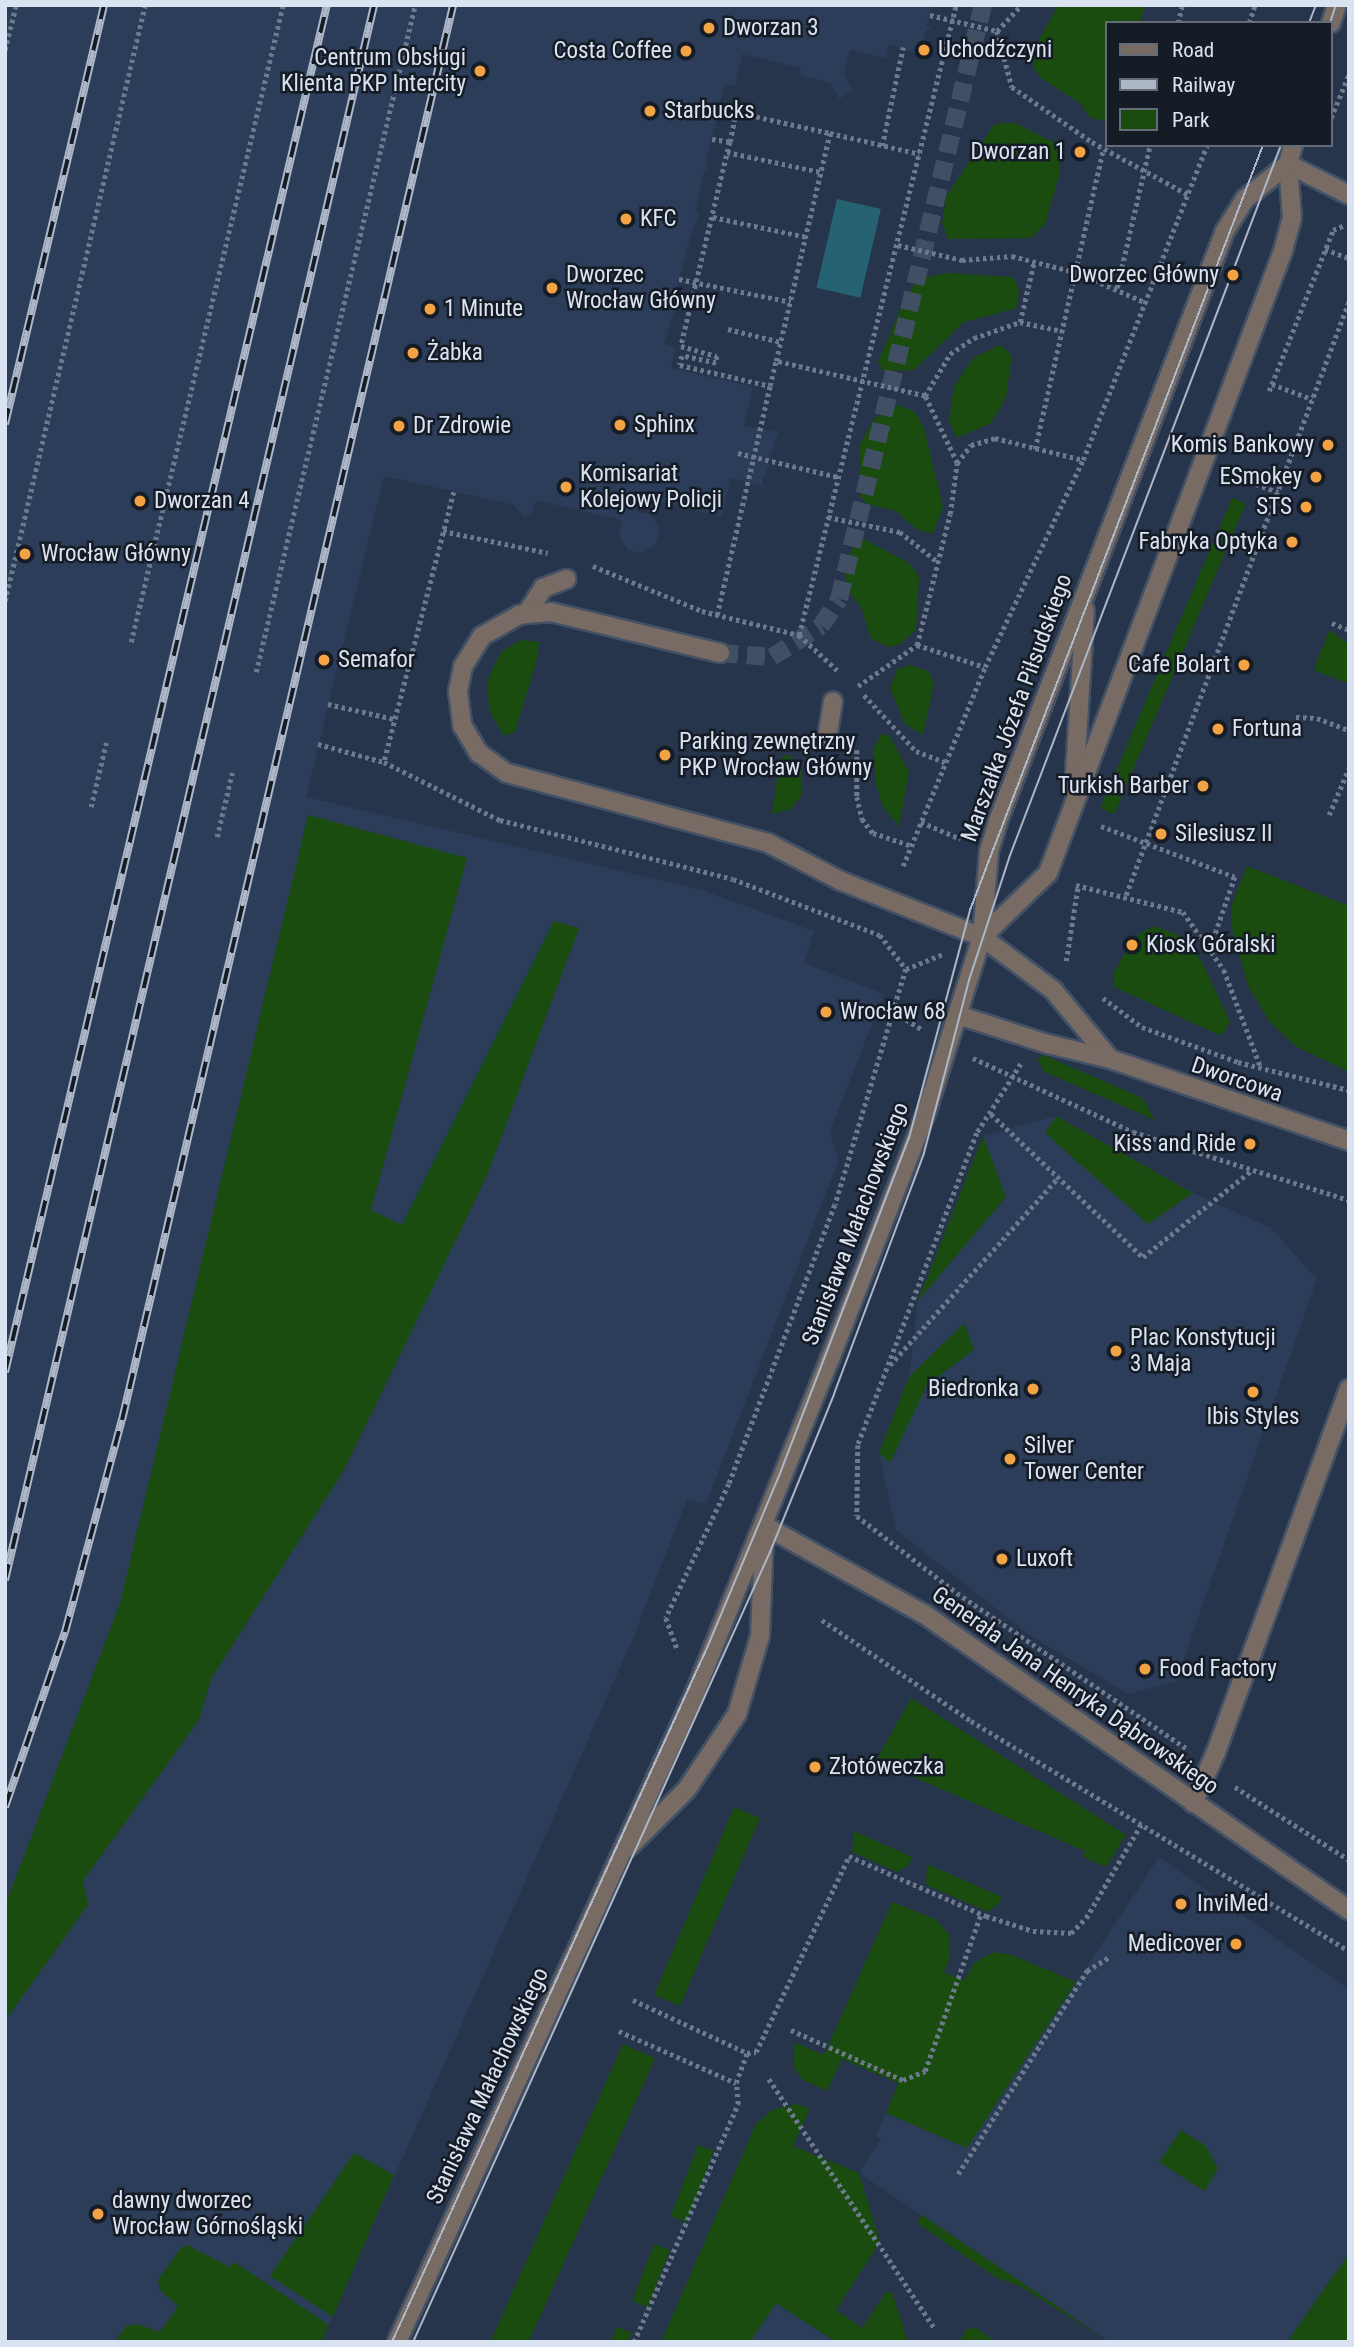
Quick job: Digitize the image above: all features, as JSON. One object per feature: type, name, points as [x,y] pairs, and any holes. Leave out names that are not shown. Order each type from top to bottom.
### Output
[{"type":"street","points":[[982,937],[1048,873],[1283,251],[1292,218],[1288,164],[1292,147]]},
{"type":"street","points":[[1288,164],[1349,195]]},
{"type":"street","name":"Marszałka Józefa Piłsudskiego","points":[[982,937],[989,851],[1225,231],[1245,199],[1288,164]]},
{"type":"street","points":[[527,613],[543,588],[566,579]]},
{"type":"street","points":[[1073,806],[1087,591]]},
{"type":"street","points":[[720,653],[551,612],[527,613],[491,629],[463,667],[458,691],[462,725],[490,764],[527,781],[768,842],[841,881],[982,937],[1053,990],[1110,1059]]},
{"type":"street","points":[[827,739],[834,701]]},
{"type":"street","name":"Stanisława Małachowskiego","points":[[397,2342],[625,1851],[765,1526],[928,1107],[982,937]]},
{"type":"street","name":"Dworcowa","points":[[958,1015],[1048,1045],[1110,1059],[1272,1118],[1349,1141]]},
{"type":"street","points":[[1193,1803],[1209,1769],[1349,1389]]},
{"type":"street","name":"Stanisława Małachowskiego","points":[[625,1851],[687,1790],[737,1714],[760,1636],[765,1526]]},
{"type":"street","name":"Generała Jana Henryka Dąbrowskiego","points":[[765,1526],[924,1614],[1349,1910]]},
{"type":"path","points":[[5,50],[16,5]]},
{"type":"path","points":[[5,601],[145,5]]},
{"type":"path","points":[[131,642],[283,5]]},
{"type":"path","points":[[256,672],[415,5]]},
{"type":"path","points":[[799,635],[956,5]]},
{"type":"path","points":[[997,31],[1021,5]]},
{"type":"path","points":[[930,15],[997,31]]},
{"type":"path","points":[[997,31],[1012,87],[1103,149],[1143,173],[1189,195]]},
{"type":"path","points":[[882,146],[903,47]]},
{"type":"path","points":[[1333,113],[1349,74]]},
{"type":"path","points":[[770,386],[680,365],[682,356],[716,363],[718,356],[681,346],[736,112],[920,154]]},
{"type":"path","points":[[718,615],[830,133]]},
{"type":"path","points":[[712,139],[730,142]]},
{"type":"path","points":[[1117,288],[1150,147]]},
{"type":"path","points":[[903,866],[985,667],[1083,460],[1206,147]]},
{"type":"path","points":[[1035,449],[1103,149]]},
{"type":"path","points":[[727,152],[820,172]]},
{"type":"path","points":[[713,216],[806,237]]},
{"type":"path","points":[[1269,391],[1333,230],[1349,226]]},
{"type":"path","points":[[898,246],[962,260],[1012,256],[1075,271],[1147,303]]},
{"type":"path","points":[[1325,248],[1349,258]]},
{"type":"path","points":[[1020,322],[1034,262]]},
{"type":"path","points":[[679,279],[791,302]]},
{"type":"path","points":[[1126,895],[1349,301]]},
{"type":"path","points":[[925,396],[950,354],[974,338],[1020,322],[1062,331]]},
{"type":"path","points":[[728,329],[781,342]]},
{"type":"path","points":[[776,361],[925,396]]},
{"type":"path","points":[[1272,384],[1312,399]]},
{"type":"path","points":[[925,396],[957,463]]},
{"type":"path","points":[[856,687],[917,645],[938,562],[957,463],[971,446],[995,438],[1083,460]]},
{"type":"path","points":[[738,453],[838,477]]},
{"type":"path","points":[[1236,477],[1278,492]]},
{"type":"path","points":[[828,517],[900,532],[938,562]]},
{"type":"path","points":[[443,531],[561,556]]},
{"type":"path","points":[[587,564],[718,615],[799,635],[856,687],[916,751],[945,762]]},
{"type":"path","points":[[1332,623],[1349,630]]},
{"type":"path","points":[[917,645],[985,667]]},
{"type":"path","points":[[856,687],[856,701]]},
{"type":"path","points":[[328,704],[394,719]]},
{"type":"path","points":[[1296,717],[1317,718],[1349,730]]},
{"type":"path","points":[[857,742],[857,797],[862,819],[873,833],[912,846]]},
{"type":"path","points":[[91,807],[106,743]]},
{"type":"path","points":[[318,744],[384,762]]},
{"type":"path","points":[[1329,814],[1349,768]]},
{"type":"path","points":[[217,836],[232,773]]},
{"type":"path","points":[[921,822],[937,829]]},
{"type":"path","points":[[1101,825],[1236,877],[1210,950]]},
{"type":"path","points":[[631,855],[733,879],[880,936],[906,970],[835,1205],[729,1484],[666,1618]]},
{"type":"path","points":[[1078,886],[1126,895],[1183,912],[1224,970],[1261,1068]]},
{"type":"path","points":[[1067,958],[1074,966]]},
{"type":"path","points":[[1098,992],[1142,1027],[1261,1068],[1349,1090]]},
{"type":"path","points":[[947,1045],[1015,1080],[1133,1132],[1349,1200]]},
{"type":"path","points":[[1020,1066],[1015,1080],[990,1114],[964,1164],[858,1445],[857,1516],[979,1608],[1156,1724],[1209,1769]]},
{"type":"path","points":[[990,1114],[1143,1257],[1252,1170]]},
{"type":"path","points":[[887,1368],[1058,1178]]},
{"type":"path","points":[[822,1620],[971,1721],[1349,1951]]},
{"type":"path","points":[[1235,1787],[1349,1860]]},
{"type":"path","points":[[633,2000],[747,2053],[756,2052],[764,2045],[849,1856],[981,1914],[1033,1931],[1071,1933],[1086,1918],[1142,1824]]},
{"type":"path","points":[[791,2030],[903,2080],[925,2071],[981,1914]]},
{"type":"path","points":[[958,2174],[1087,1971],[1108,1958]]},
{"type":"path","points":[[619,2031],[736,2082]]},
{"type":"path","points":[[634,2342],[738,2104],[736,2082],[747,2053]]},
{"type":"path","points":[[769,2079],[933,2327]]},
{"type":"shaded area","points":[[5,5],[937,5],[931,7],[927,25],[932,30],[926,30],[921,49],[926,57],[889,44],[885,58],[850,50],[844,75],[853,90],[839,99],[830,83],[800,75],[801,68],[742,54],[735,86],[724,84],[715,124],[718,128],[714,128],[705,167],[708,172],[704,171],[695,211],[699,213],[685,254],[689,256],[684,258],[675,297],[678,299],[664,344],[675,347],[671,368],[753,387],[744,426],[778,432],[762,482],[765,487],[731,478],[722,517],[640,497],[637,512],[652,515],[660,529],[656,544],[643,553],[628,550],[619,535],[622,520],[536,500],[532,513],[524,517],[514,505],[384,476],[306,797],[702,890],[814,931],[804,963],[884,994],[830,1131],[838,1161],[706,1504],[687,1499],[634,1636],[321,2342],[5,2342]]},
{"type":"shaded area","points":[[837,199],[881,209],[860,298],[817,288]]},
{"type":"shaded area","name":"Plac Konstytucji 3 Maja","points":[[1056,1116],[1193,1193],[1271,1228],[1317,1279],[1176,1681],[1128,1694],[1028,1634],[896,1530],[879,1453],[909,1377],[918,1301],[983,1136]]},
{"type":"shaded area","points":[[1159,1857],[1349,1989],[1349,2254],[1287,2342],[1110,2342],[859,2173],[881,2139],[876,2137],[886,2113],[967,2148]]},
{"type":"shaded area","points":[[775,2303],[836,2342],[750,2342]]},
{"type":"green space","points":[[1058,5],[1145,5],[1141,21],[1106,21],[1106,121],[1090,118],[1081,104],[1041,78],[1033,67],[1033,51]]},
{"type":"green space","points":[[1015,123],[1057,144],[1060,173],[1045,224],[1031,238],[948,239],[942,223],[946,197],[993,126]]},
{"type":"green space","points":[[948,273],[1013,277],[1019,289],[1017,304],[1014,309],[964,322],[914,370],[883,371],[878,362],[906,296],[919,279]]},
{"type":"green space","points":[[1000,345],[1012,355],[1006,398],[991,423],[957,438],[949,420],[954,386],[974,357]]},
{"type":"green space","points":[[894,404],[914,411],[924,428],[943,507],[933,534],[916,529],[896,511],[868,504],[860,497],[859,447],[873,420]]},
{"type":"green space","points":[[1232,498],[1246,504],[1114,814],[1100,808]]},
{"type":"green space","points":[[860,537],[909,563],[919,576],[916,630],[900,644],[889,647],[871,639],[861,607],[845,587],[845,560]]},
{"type":"green space","points":[[1329,630],[1349,644],[1349,684],[1314,670]]},
{"type":"green space","points":[[521,640],[539,642],[538,656],[515,732],[504,736],[489,710],[487,681],[501,652]]},
{"type":"green space","points":[[910,665],[928,671],[934,683],[923,735],[905,724],[890,688],[897,669]]},
{"type":"green space","points":[[882,733],[890,737],[909,772],[899,827],[882,805],[876,784],[873,749]]},
{"type":"green space","points":[[790,755],[802,771],[801,796],[791,809],[772,814],[779,768],[783,756]]},
{"type":"green space","points":[[308,815],[467,858],[371,1210],[402,1225],[554,921],[579,928],[486,1178],[344,1470],[211,1679],[199,1720],[83,1881],[88,1905],[5,2021],[5,1906],[120,1603]]},
{"type":"green space","points":[[1247,866],[1349,906],[1349,1072],[1295,1046],[1269,1021],[1248,986],[1231,925],[1232,904]]},
{"type":"green space","points":[[1155,926],[1185,938],[1202,962],[1230,1022],[1224,1032],[1219,1035],[1114,987],[1113,975],[1120,961],[1140,933]]},
{"type":"green space","points":[[1044,1055],[1142,1098],[1155,1120],[1045,1072],[1037,1060]]},
{"type":"green space","points":[[1056,1116],[1193,1193],[1148,1224],[1045,1133]]},
{"type":"green space","points":[[983,1136],[1006,1197],[918,1301]]},
{"type":"green space","points":[[964,1323],[974,1350],[927,1385],[890,1463],[879,1453],[909,1377]]},
{"type":"green space","points":[[911,1698],[1126,1835],[1106,1867],[1083,1857],[1085,1851],[876,1761]]},
{"type":"green space","points":[[734,1807],[760,1818],[680,2006],[654,1995]]},
{"type":"green space","points":[[854,1831],[912,1857],[908,1866],[897,1872],[852,1852]]},
{"type":"green space","points":[[927,1864],[1002,1897],[1000,1902],[988,1912],[926,1885]]},
{"type":"green space","points":[[892,1902],[935,1919],[949,1934],[950,1958],[944,1972],[964,1981],[974,1963],[994,1952],[1012,1955],[1076,1982],[967,2148],[886,2113],[898,2083],[842,2059],[827,2091],[803,2080],[793,2066],[795,2042],[824,2055]]},
{"type":"green space","points":[[623,2044],[655,2058],[529,2342],[490,2342]]},
{"type":"green space","points":[[795,2104],[810,2108],[793,2146],[859,2173],[880,2242],[836,2310],[862,2328],[886,2292],[892,2292],[908,2342],[836,2342],[776,2303],[750,2342],[661,2342],[756,2124],[772,2110]]},
{"type":"green space","points":[[1181,2130],[1206,2146],[1218,2169],[1204,2191],[1159,2162]]},
{"type":"green space","points":[[698,2145],[714,2151],[687,2222],[671,2216]]},
{"type":"green space","points":[[354,2153],[394,2175],[333,2317],[270,2276]]},
{"type":"green space","points":[[922,2215],[1110,2342],[1020,2286],[997,2278],[917,2223]]},
{"type":"green space","points":[[654,2244],[670,2250],[648,2307],[632,2301]]},
{"type":"green space","points":[[187,2245],[230,2267],[234,2262],[329,2325],[321,2342],[115,2342],[126,2326],[136,2324],[160,2332],[178,2306],[160,2290],[158,2280],[180,2249]]},
{"type":"green space","points":[[1349,2254],[1349,2342],[1287,2342],[1331,2279]]},
{"type":"green space","points":[[617,2327],[632,2333],[628,2342],[610,2342]]},
{"type":"green space","points":[[977,2328],[997,2342],[959,2342],[967,2329]]},
{"type":"tunnel","points":[[720,653],[772,657],[821,626],[839,599],[983,5]]},
{"type":"tram line","points":[[1310,21],[1316,5]]},
{"type":"tram line","points":[[1331,21],[1336,5]]},
{"type":"tram line","points":[[392,2342],[707,1648],[779,1476],[909,1138],[970,910],[1262,147]]},
{"type":"tram line","points":[[413,2342],[770,1552],[834,1394],[924,1153],[969,980],[1009,858],[1280,147]]},
{"type":"railway","points":[[5,424],[104,5]]},
{"type":"railway","points":[[5,1372],[327,5]]},
{"type":"railway","points":[[5,1580],[374,5]]},
{"type":"railway","points":[[5,1807],[65,1632],[122,1420],[453,5]]},
{"type":"place","name":"Dworzan 3","points":[[709,28]]},
{"type":"place","name":"Uchodźczyni","points":[[924,50]]},
{"type":"place","name":"Costa Coffee","points":[[686,51]]},
{"type":"place","name":"Centrum Obsługi Klienta PKP Intercity","points":[[480,71]]},
{"type":"place","name":"Starbucks","points":[[650,111]]},
{"type":"place","name":"Dworzan 1","points":[[1080,152]]},
{"type":"place","name":"KFC","points":[[626,219]]},
{"type":"place","name":"Dworzec Główny","points":[[1233,275]]},
{"type":"place","name":"Dworzec Wrocław Główny","points":[[552,288]]},
{"type":"place","name":"1 Minute","points":[[430,309]]},
{"type":"place","name":"Żabka","points":[[413,353]]},
{"type":"place","name":"Sphinx","points":[[620,425]]},
{"type":"place","name":"Dr Zdrowie","points":[[399,426]]},
{"type":"place","name":"Komis Bankowy","points":[[1328,445]]},
{"type":"place","name":"ESmokey","points":[[1316,477]]},
{"type":"place","name":"Komisariat Kolejowy Policji","points":[[566,487]]},
{"type":"place","name":"Dworzan 4","points":[[140,501]]},
{"type":"place","name":"STS","points":[[1306,507]]},
{"type":"place","name":"Fabryka Optyka","points":[[1292,542]]},
{"type":"place","name":"Wrocław Główny","points":[[25,554]]},
{"type":"place","name":"Semafor","points":[[324,660]]},
{"type":"place","name":"Cafe Bolart","points":[[1244,665]]},
{"type":"place","name":"Fortuna","points":[[1218,729]]},
{"type":"place","name":"Parking zewnętrzny PKP Wrocław Główny","points":[[665,755]]},
{"type":"place","name":"Turkish Barber","points":[[1203,786]]},
{"type":"place","name":"Silesiusz II","points":[[1161,834]]},
{"type":"place","name":"Kiosk Góralski","points":[[1132,945]]},
{"type":"place","name":"Wrocław 68","points":[[826,1012]]},
{"type":"place","name":"Kiss and Ride","points":[[1250,1144]]},
{"type":"place","name":"Plac Konstytucji 3 Maja","points":[[1116,1351]]},
{"type":"place","name":"Biedronka","points":[[1033,1389]]},
{"type":"place","name":"Ibis Styles","points":[[1253,1392]]},
{"type":"place","name":"Silver Tower Center","points":[[1010,1459]]},
{"type":"place","name":"Luxoft","points":[[1002,1559]]},
{"type":"place","name":"Food Factory","points":[[1145,1669]]},
{"type":"place","name":"Złotóweczka","points":[[815,1767]]},
{"type":"place","name":"InviMed","points":[[1181,1904]]},
{"type":"place","name":"Medicover","points":[[1236,1944]]},
{"type":"place","name":"dawny dworzec Wrocław Górnośląski","points":[[98,2214]]}]
